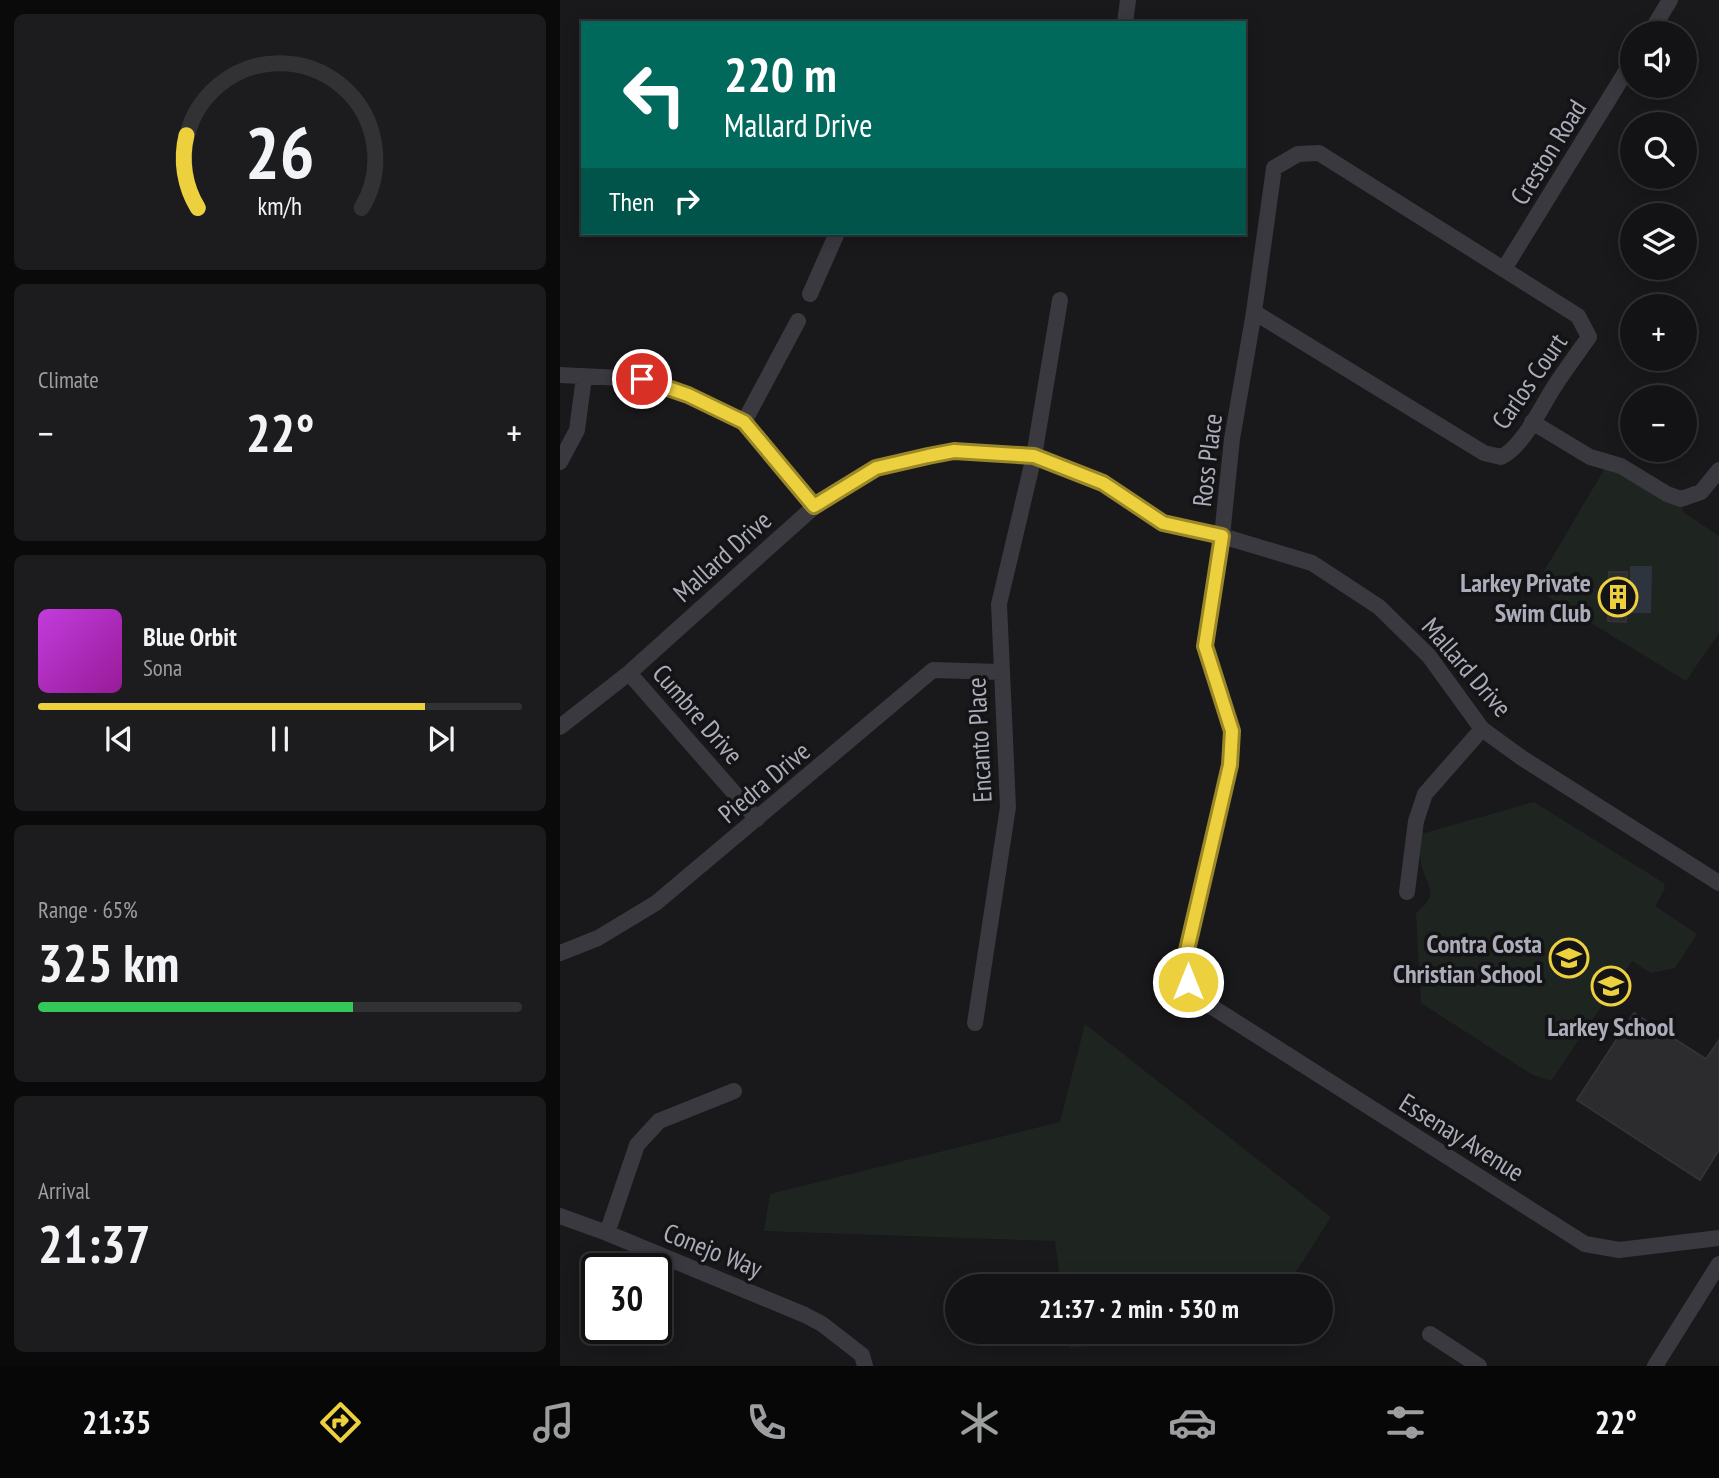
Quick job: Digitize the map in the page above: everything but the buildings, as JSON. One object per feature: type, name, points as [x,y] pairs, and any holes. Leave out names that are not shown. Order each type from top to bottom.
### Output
[{"type":"street","points":[[1125,21],[1128,0]]},
{"type":"street","points":[[1657,21],[1670,0]]},
{"type":"street","name":"Creston Road","points":[[1504,268],[1620,81]]},
{"type":"street","name":"Carlos Court","points":[[1254,312],[1484,453],[1501,457],[1506,455],[1532,422],[1589,337],[1578,316],[1319,153],[1298,154],[1274,168]]},
{"type":"street","name":"Ross Place","points":[[1198,998],[1188,982],[1184,963],[1230,765],[1232,731],[1205,646],[1222,536],[1232,439],[1254,312],[1274,168]]},
{"type":"street","points":[[810,294],[836,235]]},
{"type":"street","name":"Encanto Place","points":[[975,1023],[1008,807],[999,604],[1034,456],[1060,300]]},
{"type":"street","points":[[744,422],[797,321]]},
{"type":"street","points":[[560,375],[642,379],[688,395],[744,422],[814,506]]},
{"type":"street","points":[[560,462],[577,430],[584,377]]},
{"type":"street","points":[[1532,422],[1590,457],[1621,467],[1667,494],[1681,499],[1701,492],[1719,470]]},
{"type":"street","name":"Mallard Drive","points":[[560,727],[629,673],[814,506],[876,468],[954,451],[1034,456],[1103,483],[1163,523],[1222,536],[1312,563],[1379,607],[1429,656],[1482,729],[1522,758],[1719,883]]},
{"type":"street","name":"Piedra Drive","points":[[560,953],[598,938],[656,903],[933,670],[1001,673]]},
{"type":"street","name":"Cumbre Drive","points":[[629,673],[757,819]]},
{"type":"street","points":[[1407,892],[1416,821],[1425,794],[1482,729]]},
{"type":"street","name":"Essenay Avenue","points":[[1198,998],[1585,1244],[1619,1250],[1719,1238]]},
{"type":"street","points":[[607,1233],[637,1145],[659,1121],[734,1091]]},
{"type":"street","name":"Conejo Way","points":[[560,1216],[805,1315],[822,1324],[862,1355],[865,1366]]},
{"type":"street","points":[[1655,1366],[1719,1264]]},
{"type":"street","points":[[1430,1334],[1479,1366]]},
{"type":"shaded area","points":[[1608,463],[1681,499],[1683,512],[1719,536],[1719,633],[1686,681],[1534,588]]},
{"type":"shaded area","points":[[1630,566],[1652,566],[1651,613],[1629,613]]},
{"type":"shaded area","points":[[1534,802],[1664,883],[1665,889],[1655,906],[1697,934],[1675,968],[1651,973],[1632,961],[1551,1081],[1531,1074],[1421,1003],[1416,913],[1428,900],[1430,889],[1420,860],[1421,834]]},
{"type":"shaded area","points":[[1085,1024],[1331,1217],[1295,1274],[1059,1274],[1055,1241],[764,1231],[770,1194],[1060,1122]]},
{"type":"shaded area","points":[[1069,1344],[1115,1344],[1070,1348]]},
{"type":"place","name":"Larkey Private Swim Club","points":[[1618,597]]},
{"type":"place","name":"Contra Costa Christian School","points":[[1569,958]]},
{"type":"place","name":"Larkey School","points":[[1611,986]]},
{"type":"route","points":[[642,379],[688,395],[744,422],[814,506],[876,468],[928,456],[954,451],[1034,456],[1103,483],[1163,523],[1222,536],[1205,646],[1232,731],[1230,765],[1184,963],[1188,982]]}]
